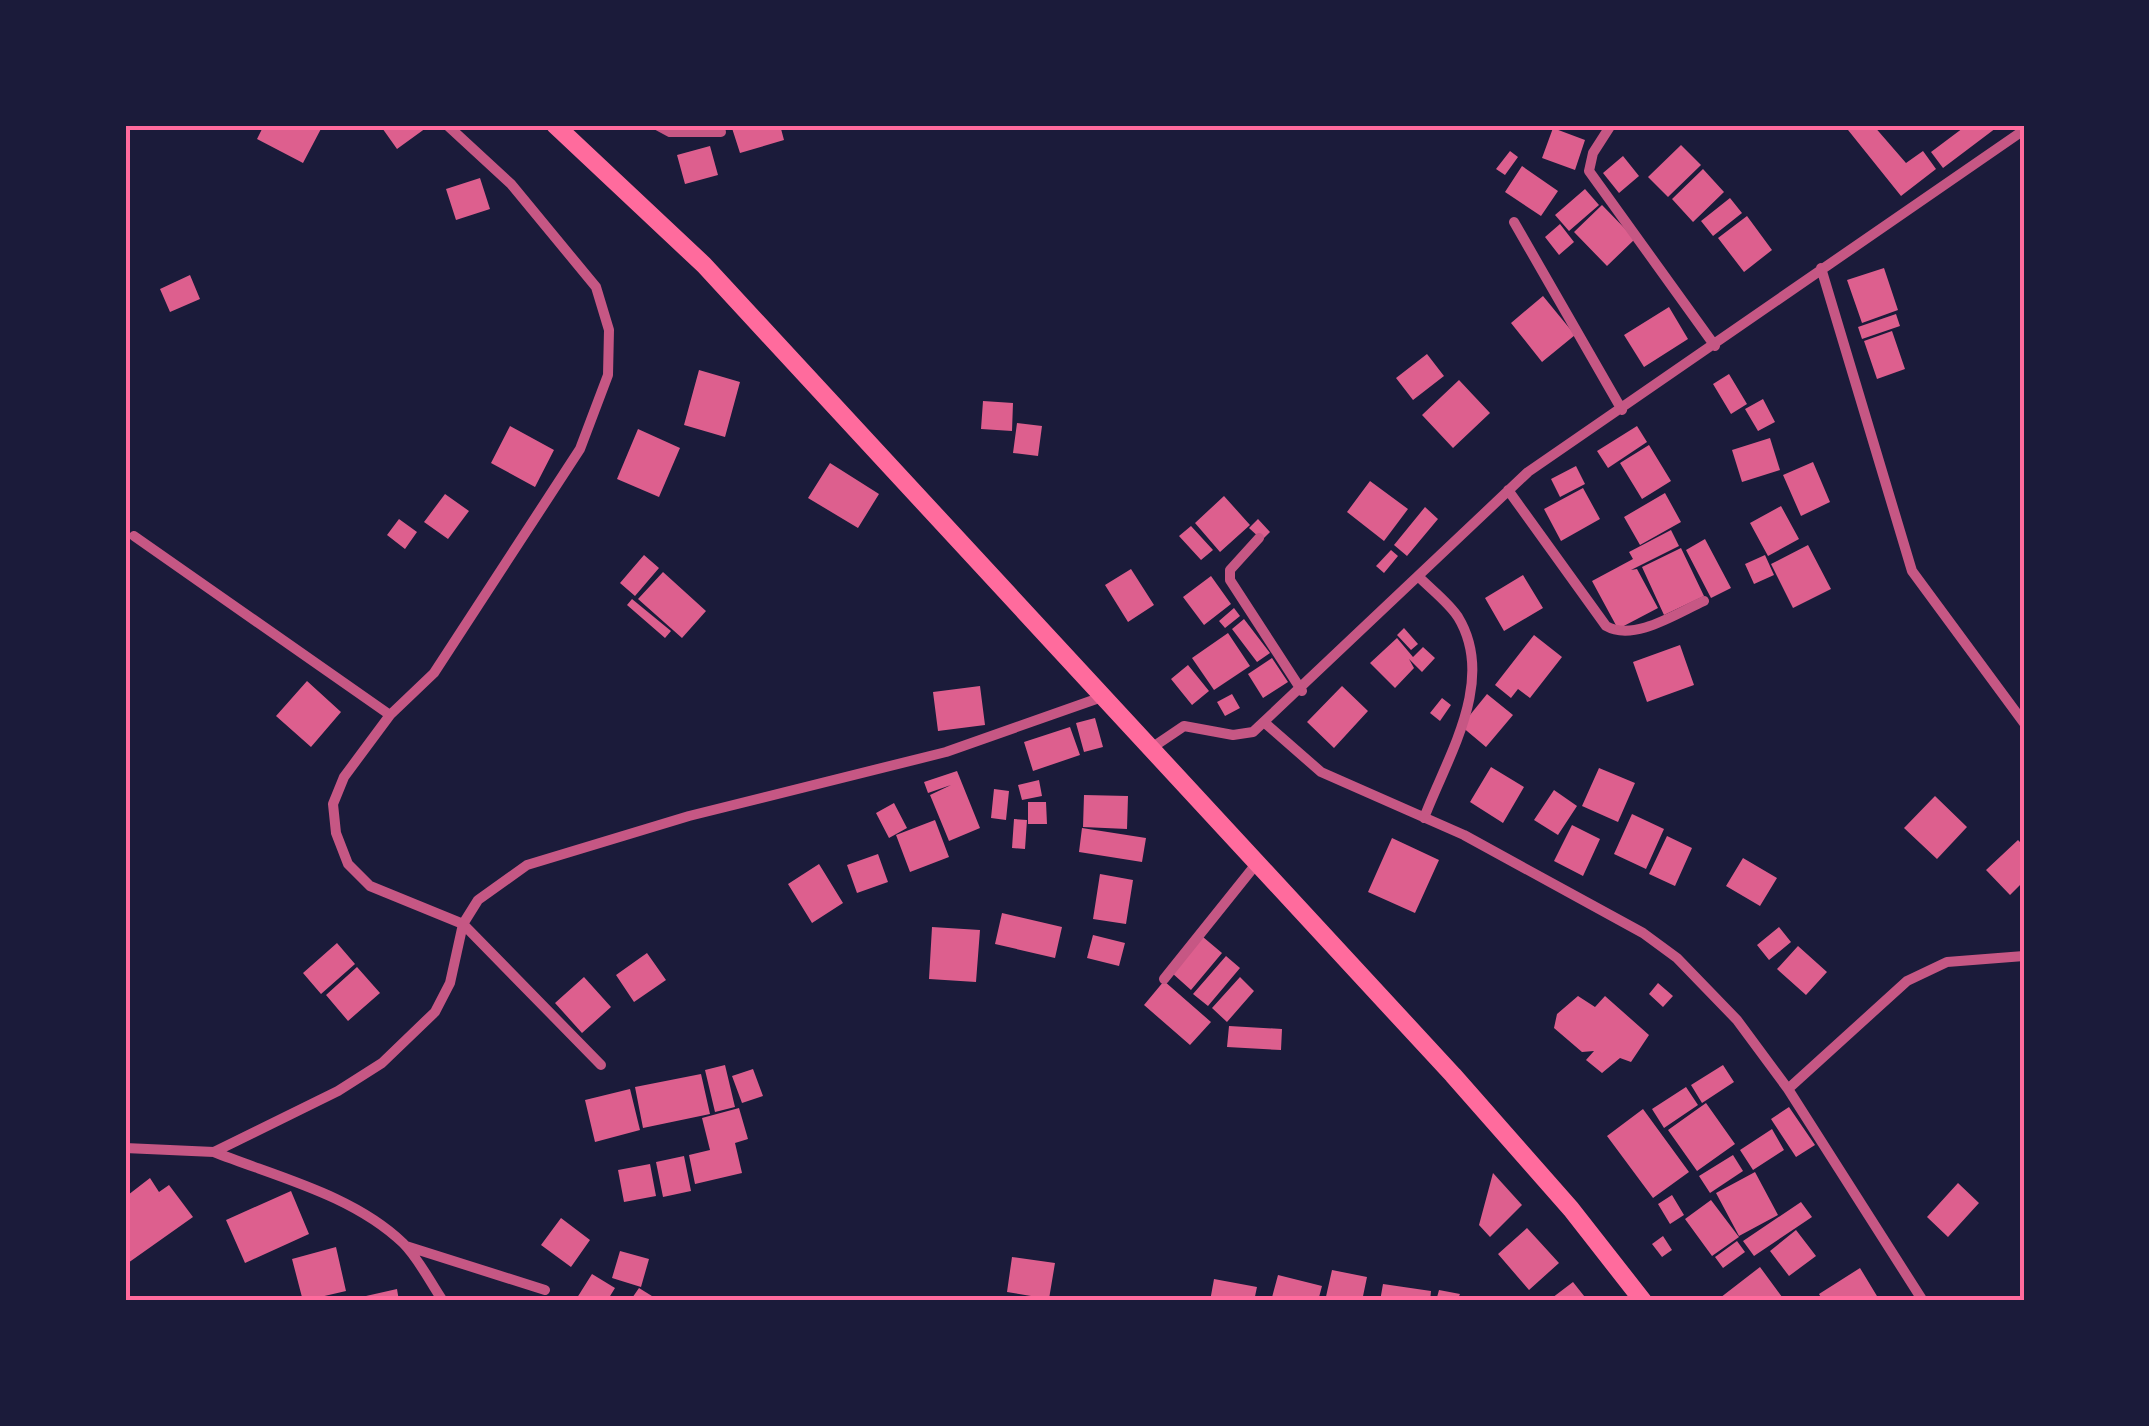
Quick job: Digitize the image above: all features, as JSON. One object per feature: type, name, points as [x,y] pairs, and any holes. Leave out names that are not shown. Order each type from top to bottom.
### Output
[{"type":"main road","points":[[555,125],[704,265],[1452,1074],[1571,1209],[1643,1301]]},
{"type":"street","points":[[446,125],[512,184],[596,287],[609,330],[608,374],[595,418],[558,485],[434,673],[390,715],[344,777],[333,804],[336,834],[348,864],[370,886],[463,924],[601,1065]]},
{"type":"street","points":[[657,125],[670,132],[721,132]]},
{"type":"street","points":[[1611,125],[1594,153],[1589,172],[1715,346]]},
{"type":"street","points":[[1150,749],[1184,726],[1233,735],[1253,732],[1302,691],[1508,490],[2024,130]]},
{"type":"street","points":[[1514,222],[1622,410]]},
{"type":"street","points":[[1822,268],[1912,571],[2024,723]]},
{"type":"street","points":[[1508,490],[1606,626],[1616,632],[1630,632],[1704,601]]},
{"type":"street","points":[[134,536],[390,715]]},
{"type":"street","points":[[1259,538],[1230,570],[1230,580],[1302,691]]},
{"type":"street","points":[[1420,578],[1457,615],[1474,670],[1471,697],[1424,818]]},
{"type":"street","points":[[214,1152],[338,1091],[410,1040],[435,1012],[450,983],[463,924],[478,900],[527,865],[688,816],[946,752],[1102,697]]},
{"type":"street","points":[[1265,723],[1321,772],[1464,835],[1643,933],[1677,958],[1738,1020],[1788,1088],[1923,1301]]},
{"type":"street","points":[[1164,979],[1256,863]]},
{"type":"street","points":[[1788,1088],[1906,981],[1947,962],[2024,956]]},
{"type":"street","points":[[125,1148],[214,1152],[346,1204],[406,1246],[546,1290]]},
{"type":"street","points":[[406,1246],[443,1301]]},
{"type":"building","points":[[264,125],[323,125],[303,163],[257,139]]},
{"type":"building","points":[[380,125],[423,125],[426,128],[397,149]]},
{"type":"building","points":[[731,125],[780,125],[784,140],[740,153]]},
{"type":"building","points":[[1844,125],[1873,125],[1906,163],[1923,151],[1936,169],[1901,196]]},
{"type":"building","points":[[1967,125],[2000,125],[1943,168],[1931,152]]},
{"type":"building","points":[[1553,128],[1585,140],[1575,170],[1542,158]]},
{"type":"building","points":[[1681,145],[1701,165],[1668,197],[1648,177]]},
{"type":"building","points":[[710,146],[718,175],[685,184],[677,155]]},
{"type":"building","points":[[1510,151],[1518,157],[1505,175],[1496,169]]},
{"type":"building","points":[[1623,156],[1639,176],[1619,193],[1603,173]]},
{"type":"building","points":[[1522,166],[1558,191],[1541,216],[1505,192]]},
{"type":"building","points":[[1703,169],[1724,192],[1693,222],[1672,199]]},
{"type":"building","points":[[480,178],[490,209],[456,220],[446,189]]},
{"type":"building","points":[[1585,189],[1599,205],[1569,231],[1555,215]]},
{"type":"building","points":[[1730,198],[1742,213],[1713,236],[1701,221]]},
{"type":"building","points":[[1602,205],[1635,239],[1607,266],[1574,232]]},
{"type":"building","points":[[1747,216],[1772,250],[1744,272],[1718,238]]},
{"type":"building","points":[[1560,224],[1574,242],[1559,255],[1545,237]]},
{"type":"building","points":[[1884,268],[1898,310],[1862,323],[1847,280]]},
{"type":"building","points":[[190,275],[200,299],[170,312],[160,289]]},
{"type":"building","points":[[1543,296],[1575,335],[1542,362],[1511,323]]},
{"type":"building","points":[[1669,307],[1688,339],[1644,367],[1624,335]]},
{"type":"building","points":[[1896,314],[1900,326],[1862,339],[1858,327]]},
{"type":"building","points":[[1892,331],[1905,369],[1877,379],[1864,341]]},
{"type":"building","points":[[1427,354],[1444,376],[1413,400],[1396,378]]},
{"type":"building","points":[[699,370],[740,382],[725,437],[684,425]]},
{"type":"building","points":[[1729,374],[1747,404],[1731,414],[1713,384]]},
{"type":"building","points":[[1459,380],[1490,413],[1453,448],[1422,415]]},
{"type":"building","points":[[1763,399],[1775,422],[1758,431],[1745,409]]},
{"type":"building","points":[[983,401],[1013,403],[1012,431],[981,429]]},
{"type":"building","points":[[1017,423],[1042,426],[1038,456],[1013,453]]},
{"type":"building","points":[[510,426],[554,450],[535,487],[491,463]]},
{"type":"building","points":[[1637,426],[1647,442],[1608,468],[1597,451]]},
{"type":"building","points":[[638,429],[680,448],[659,497],[617,479]]},
{"type":"building","points":[[1770,438],[1780,470],[1742,482],[1732,450]]},
{"type":"building","points":[[1649,445],[1671,481],[1642,499],[1620,463]]},
{"type":"building","points":[[1813,462],[1830,502],[1801,516],[1783,475]]},
{"type":"building","points":[[830,463],[879,494],[858,528],[808,498]]},
{"type":"building","points":[[1576,466],[1585,484],[1560,497],[1551,479]]},
{"type":"building","points":[[1370,481],[1408,509],[1384,541],[1347,512]]},
{"type":"building","points":[[1583,488],[1600,519],[1561,541],[1544,509]]},
{"type":"building","points":[[1665,493],[1681,522],[1640,545],[1624,517]]},
{"type":"building","points":[[445,494],[469,511],[448,539],[424,522]]},
{"type":"building","points":[[1224,496],[1250,525],[1220,552],[1195,523]]},
{"type":"building","points":[[1781,506],[1799,539],[1768,556],[1750,523]]},
{"type":"building","points":[[1425,507],[1438,519],[1407,556],[1394,545]]},
{"type":"building","points":[[399,519],[417,532],[405,549],[387,535]]},
{"type":"building","points":[[1258,519],[1270,532],[1262,540],[1249,528]]},
{"type":"building","points":[[1191,526],[1213,550],[1201,560],[1179,536]]},
{"type":"building","points":[[1671,530],[1679,546],[1631,570],[1637,569],[1658,608],[1618,629],[1592,581],[1633,559],[1629,552]]},
{"type":"building","points":[[1705,539],[1731,588],[1711,598],[1686,550]]},
{"type":"building","points":[[1808,545],[1831,589],[1793,608],[1771,564]]},
{"type":"building","points":[[1681,548],[1704,596],[1664,615],[1642,567]]},
{"type":"building","points":[[1391,550],[1398,556],[1384,573],[1376,566]]},
{"type":"building","points":[[644,555],[659,568],[635,596],[620,583]]},
{"type":"building","points":[[1765,555],[1774,575],[1754,584],[1745,564]]},
{"type":"building","points":[[1131,569],[1154,605],[1128,622],[1105,585]]},
{"type":"building","points":[[663,572],[706,611],[682,638],[638,599]]},
{"type":"building","points":[[1523,575],[1543,608],[1504,631],[1485,598]]},
{"type":"building","points":[[1211,576],[1231,604],[1204,625],[1183,597]]},
{"type":"building","points":[[632,599],[671,631],[665,638],[627,605]]},
{"type":"building","points":[[1234,608],[1240,616],[1225,628],[1219,621]]},
{"type":"building","points":[[1244,619],[1270,653],[1257,662],[1232,629]]},
{"type":"building","points":[[1404,628],[1418,644],[1411,650],[1397,635]]},
{"type":"building","points":[[1228,633],[1250,666],[1214,690],[1192,658]]},
{"type":"building","points":[[1534,635],[1562,657],[1530,698],[1518,689],[1511,698],[1495,685]]},
{"type":"building","points":[[1397,638],[1413,657],[1423,647],[1435,658],[1422,672],[1409,659],[1414,668],[1395,688],[1370,663]]},
{"type":"building","points":[[1680,645],[1694,685],[1647,702],[1633,662]]},
{"type":"building","points":[[1272,658],[1288,682],[1263,698],[1248,674]]},
{"type":"building","points":[[1188,665],[1209,691],[1192,705],[1171,679]]},
{"type":"building","points":[[307,681],[341,712],[311,747],[276,716]]},
{"type":"building","points":[[980,686],[985,725],[938,731],[933,692]]},
{"type":"building","points":[[1342,686],[1368,711],[1334,748],[1307,722]]},
{"type":"building","points":[[1232,694],[1240,708],[1225,716],[1217,702]]},
{"type":"building","points":[[1487,694],[1513,715],[1486,747],[1461,726]]},
{"type":"building","points":[[1442,698],[1451,705],[1440,721],[1430,713]]},
{"type":"building","points":[[1095,718],[1103,747],[1084,752],[1076,723]]},
{"type":"building","points":[[1070,727],[1080,755],[1033,771],[1024,742]]},
{"type":"building","points":[[1491,767],[1524,787],[1503,823],[1470,802]]},
{"type":"building","points":[[1599,768],[1635,783],[1618,822],[1582,806]]},
{"type":"building","points":[[957,771],[980,828],[949,841],[930,795],[951,785],[928,793],[924,782]]},
{"type":"building","points":[[1039,780],[1042,796],[1022,800],[1018,785]]},
{"type":"building","points":[[994,789],[1009,791],[1006,820],[991,818]]},
{"type":"building","points":[[1554,790],[1577,806],[1558,835],[1534,820]]},
{"type":"building","points":[[1084,795],[1128,796],[1127,829],[1083,827]]},
{"type":"building","points":[[1935,796],[1967,827],[1937,859],[1904,828]]},
{"type":"building","points":[[1028,802],[1046,802],[1047,824],[1028,824]]},
{"type":"building","points":[[894,803],[907,828],[889,838],[876,813]]},
{"type":"building","points":[[1632,814],[1664,829],[1646,869],[1614,854]]},
{"type":"building","points":[[1014,819],[1027,820],[1025,849],[1012,848]]},
{"type":"building","points":[[935,820],[949,857],[910,872],[896,835]]},
{"type":"building","points":[[1572,825],[1600,839],[1583,876],[1554,861]]},
{"type":"building","points":[[1082,828],[1146,838],[1142,862],[1079,852]]},
{"type":"building","points":[[1667,836],[1692,848],[1675,886],[1649,874]]},
{"type":"building","points":[[1392,838],[1439,860],[1415,913],[1368,892]]},
{"type":"building","points":[[2018,840],[2024,846],[2024,881],[2010,895],[1986,870]]},
{"type":"building","points":[[878,854],[888,882],[857,893],[847,865]]},
{"type":"building","points":[[1743,858],[1777,878],[1760,906],[1726,886]]},
{"type":"building","points":[[819,864],[843,903],[812,923],[788,884]]},
{"type":"building","points":[[1100,874],[1133,880],[1126,924],[1093,919]]},
{"type":"building","points":[[1002,913],[1062,927],[1055,958],[995,944]]},
{"type":"building","points":[[932,927],[980,930],[976,982],[929,979]]},
{"type":"building","points":[[1779,927],[1791,942],[1769,960],[1757,945]]},
{"type":"building","points":[[1093,935],[1125,943],[1119,966],[1087,958]]},
{"type":"building","points":[[1203,937],[1222,953],[1191,990],[1172,973]]},
{"type":"building","points":[[337,943],[355,964],[321,994],[303,973]]},
{"type":"building","points":[[1798,946],[1827,972],[1806,995],[1777,969]]},
{"type":"building","points":[[647,953],[666,980],[634,1002],[616,975]]},
{"type":"building","points":[[1226,956],[1240,968],[1208,1006],[1193,994]]},
{"type":"building","points":[[357,967],[380,993],[348,1021],[326,995]]},
{"type":"building","points":[[584,977],[611,1007],[582,1033],[555,1003]]},
{"type":"building","points":[[1240,977],[1254,991],[1227,1022],[1212,1008]]},
{"type":"building","points":[[1164,981],[1211,1022],[1190,1045],[1144,1005]]},
{"type":"building","points":[[1658,983],[1673,996],[1663,1007],[1649,994]]},
{"type":"building","points":[[1578,996],[1595,1007],[1605,996],[1649,1035],[1631,1062],[1620,1058],[1602,1073],[1586,1060],[1594,1051],[1582,1052],[1554,1028],[1557,1014]]},
{"type":"building","points":[[1229,1026],[1282,1029],[1281,1050],[1227,1047]]},
{"type":"building","points":[[725,1065],[735,1107],[715,1112],[705,1070]]},
{"type":"building","points":[[1723,1065],[1734,1082],[1702,1103],[1691,1085]]},
{"type":"building","points":[[753,1069],[763,1096],[742,1103],[732,1076]]},
{"type":"building","points":[[701,1074],[710,1114],[643,1128],[635,1087]]},
{"type":"building","points":[[1686,1087],[1698,1105],[1664,1128],[1652,1109]]},
{"type":"building","points":[[630,1089],[640,1130],[595,1142],[585,1100]]},
{"type":"building","points":[[1706,1103],[1735,1144],[1697,1171],[1668,1130]]},
{"type":"building","points":[[1789,1107],[1815,1145],[1796,1157],[1771,1119]]},
{"type":"building","points":[[739,1108],[748,1139],[735,1143],[742,1173],[695,1184],[689,1155],[710,1150],[702,1118]]},
{"type":"building","points":[[1643,1109],[1689,1172],[1653,1198],[1607,1136]]},
{"type":"building","points":[[1772,1129],[1784,1150],[1753,1170],[1740,1150]]},
{"type":"building","points":[[1733,1155],[1743,1171],[1710,1193],[1699,1176]]},
{"type":"building","points":[[684,1156],[691,1191],[663,1197],[656,1162]]},
{"type":"building","points":[[650,1164],[656,1196],[624,1202],[618,1170]]},
{"type":"building","points":[[1755,1172],[1778,1215],[1739,1236],[1716,1193]]},
{"type":"building","points":[[1493,1173],[1522,1205],[1490,1237],[1479,1225]]},
{"type":"building","points":[[150,1178],[159,1192],[169,1185],[193,1217],[128,1263],[125,1191],[128,1195]]},
{"type":"building","points":[[1958,1183],[1979,1203],[1948,1237],[1927,1217]]},
{"type":"building","points":[[291,1191],[309,1234],[245,1263],[226,1220]]},
{"type":"building","points":[[1672,1195],[1684,1215],[1670,1224],[1658,1204]]},
{"type":"building","points":[[1711,1200],[1739,1237],[1712,1256],[1685,1219]]},
{"type":"building","points":[[1801,1202],[1812,1217],[1754,1256],[1743,1241]]},
{"type":"building","points":[[561,1218],[590,1240],[571,1267],[541,1245]]},
{"type":"building","points":[[1527,1228],[1559,1263],[1529,1290],[1498,1254]]},
{"type":"building","points":[[1796,1230],[1816,1256],[1789,1276],[1770,1251]]},
{"type":"building","points":[[1663,1236],[1672,1250],[1662,1257],[1652,1244]]},
{"type":"building","points":[[1737,1241],[1745,1252],[1723,1268],[1715,1257]]},
{"type":"building","points":[[336,1247],[346,1291],[303,1301],[292,1259]]},
{"type":"building","points":[[620,1251],[649,1259],[641,1287],[612,1278]]},
{"type":"building","points":[[1012,1257],[1055,1263],[1049,1299],[1007,1292]]},
{"type":"building","points":[[1760,1267],[1785,1301],[1716,1301]]},
{"type":"building","points":[[1860,1268],[1880,1301],[1823,1301],[1819,1294]]},
{"type":"building","points":[[1332,1270],[1367,1277],[1362,1301],[1325,1301]]},
{"type":"building","points":[[592,1274],[615,1288],[607,1301],[575,1301]]},
{"type":"building","points":[[1278,1275],[1322,1286],[1318,1301],[1271,1301]]},
{"type":"building","points":[[1214,1279],[1257,1287],[1254,1301],[1210,1301]]},
{"type":"building","points":[[1573,1282],[1588,1301],[1548,1301]]},
{"type":"building","points":[[1383,1284],[1431,1291],[1430,1301],[1380,1301]]},
{"type":"building","points":[[639,1288],[660,1301],[630,1301]]},
{"type":"building","points":[[397,1289],[399,1301],[367,1301],[366,1296]]},
{"type":"building","points":[[1439,1290],[1460,1294],[1457,1301],[1436,1301]]}]
